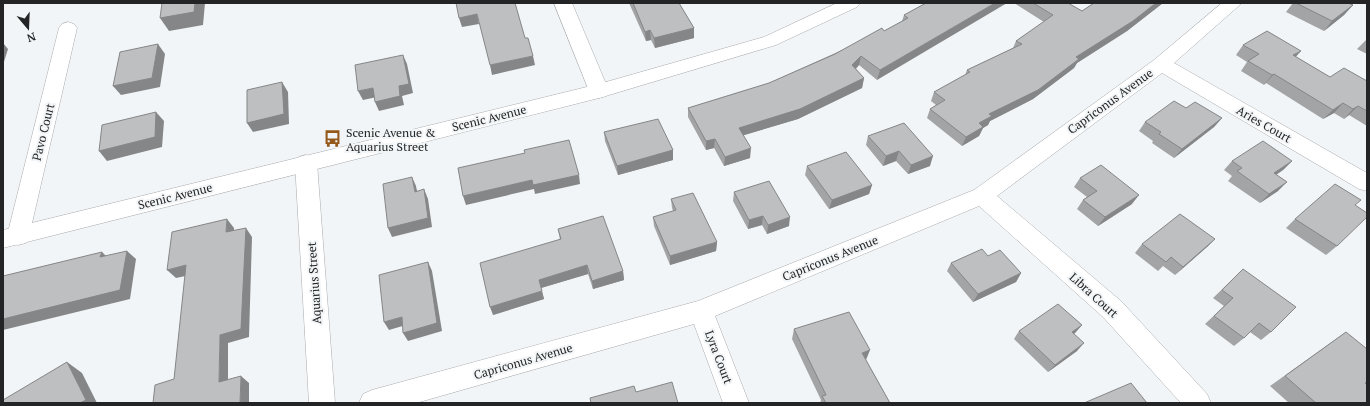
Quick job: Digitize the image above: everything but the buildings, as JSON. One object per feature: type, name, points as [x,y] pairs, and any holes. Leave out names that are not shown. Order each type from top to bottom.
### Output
[{"type":"street","points":[[563,3],[599,91]]},
{"type":"street","name":"Scenic Avenue","points":[[10,237],[599,91],[770,42],[851,3]]},
{"type":"street","name":"Capriconus Avenue","points":[[372,403],[701,311],[982,196],[1162,64],[1233,3]]},
{"type":"street","name":"Pavo Court","points":[[10,237],[68,28]]},
{"type":"street","name":"Aries Court","points":[[1162,64],[1367,184]]},
{"type":"street","name":"Aquarius Street","points":[[306,163],[322,403]]},
{"type":"street","name":"Libra Court","points":[[982,196],[1112,309],[1198,403]]},
{"type":"street","name":"Lyra Court","points":[[701,311],[736,403]]},
{"type":"place","name":"Scenic Avenue & Aquarius Street","points":[[333,139]]}]
